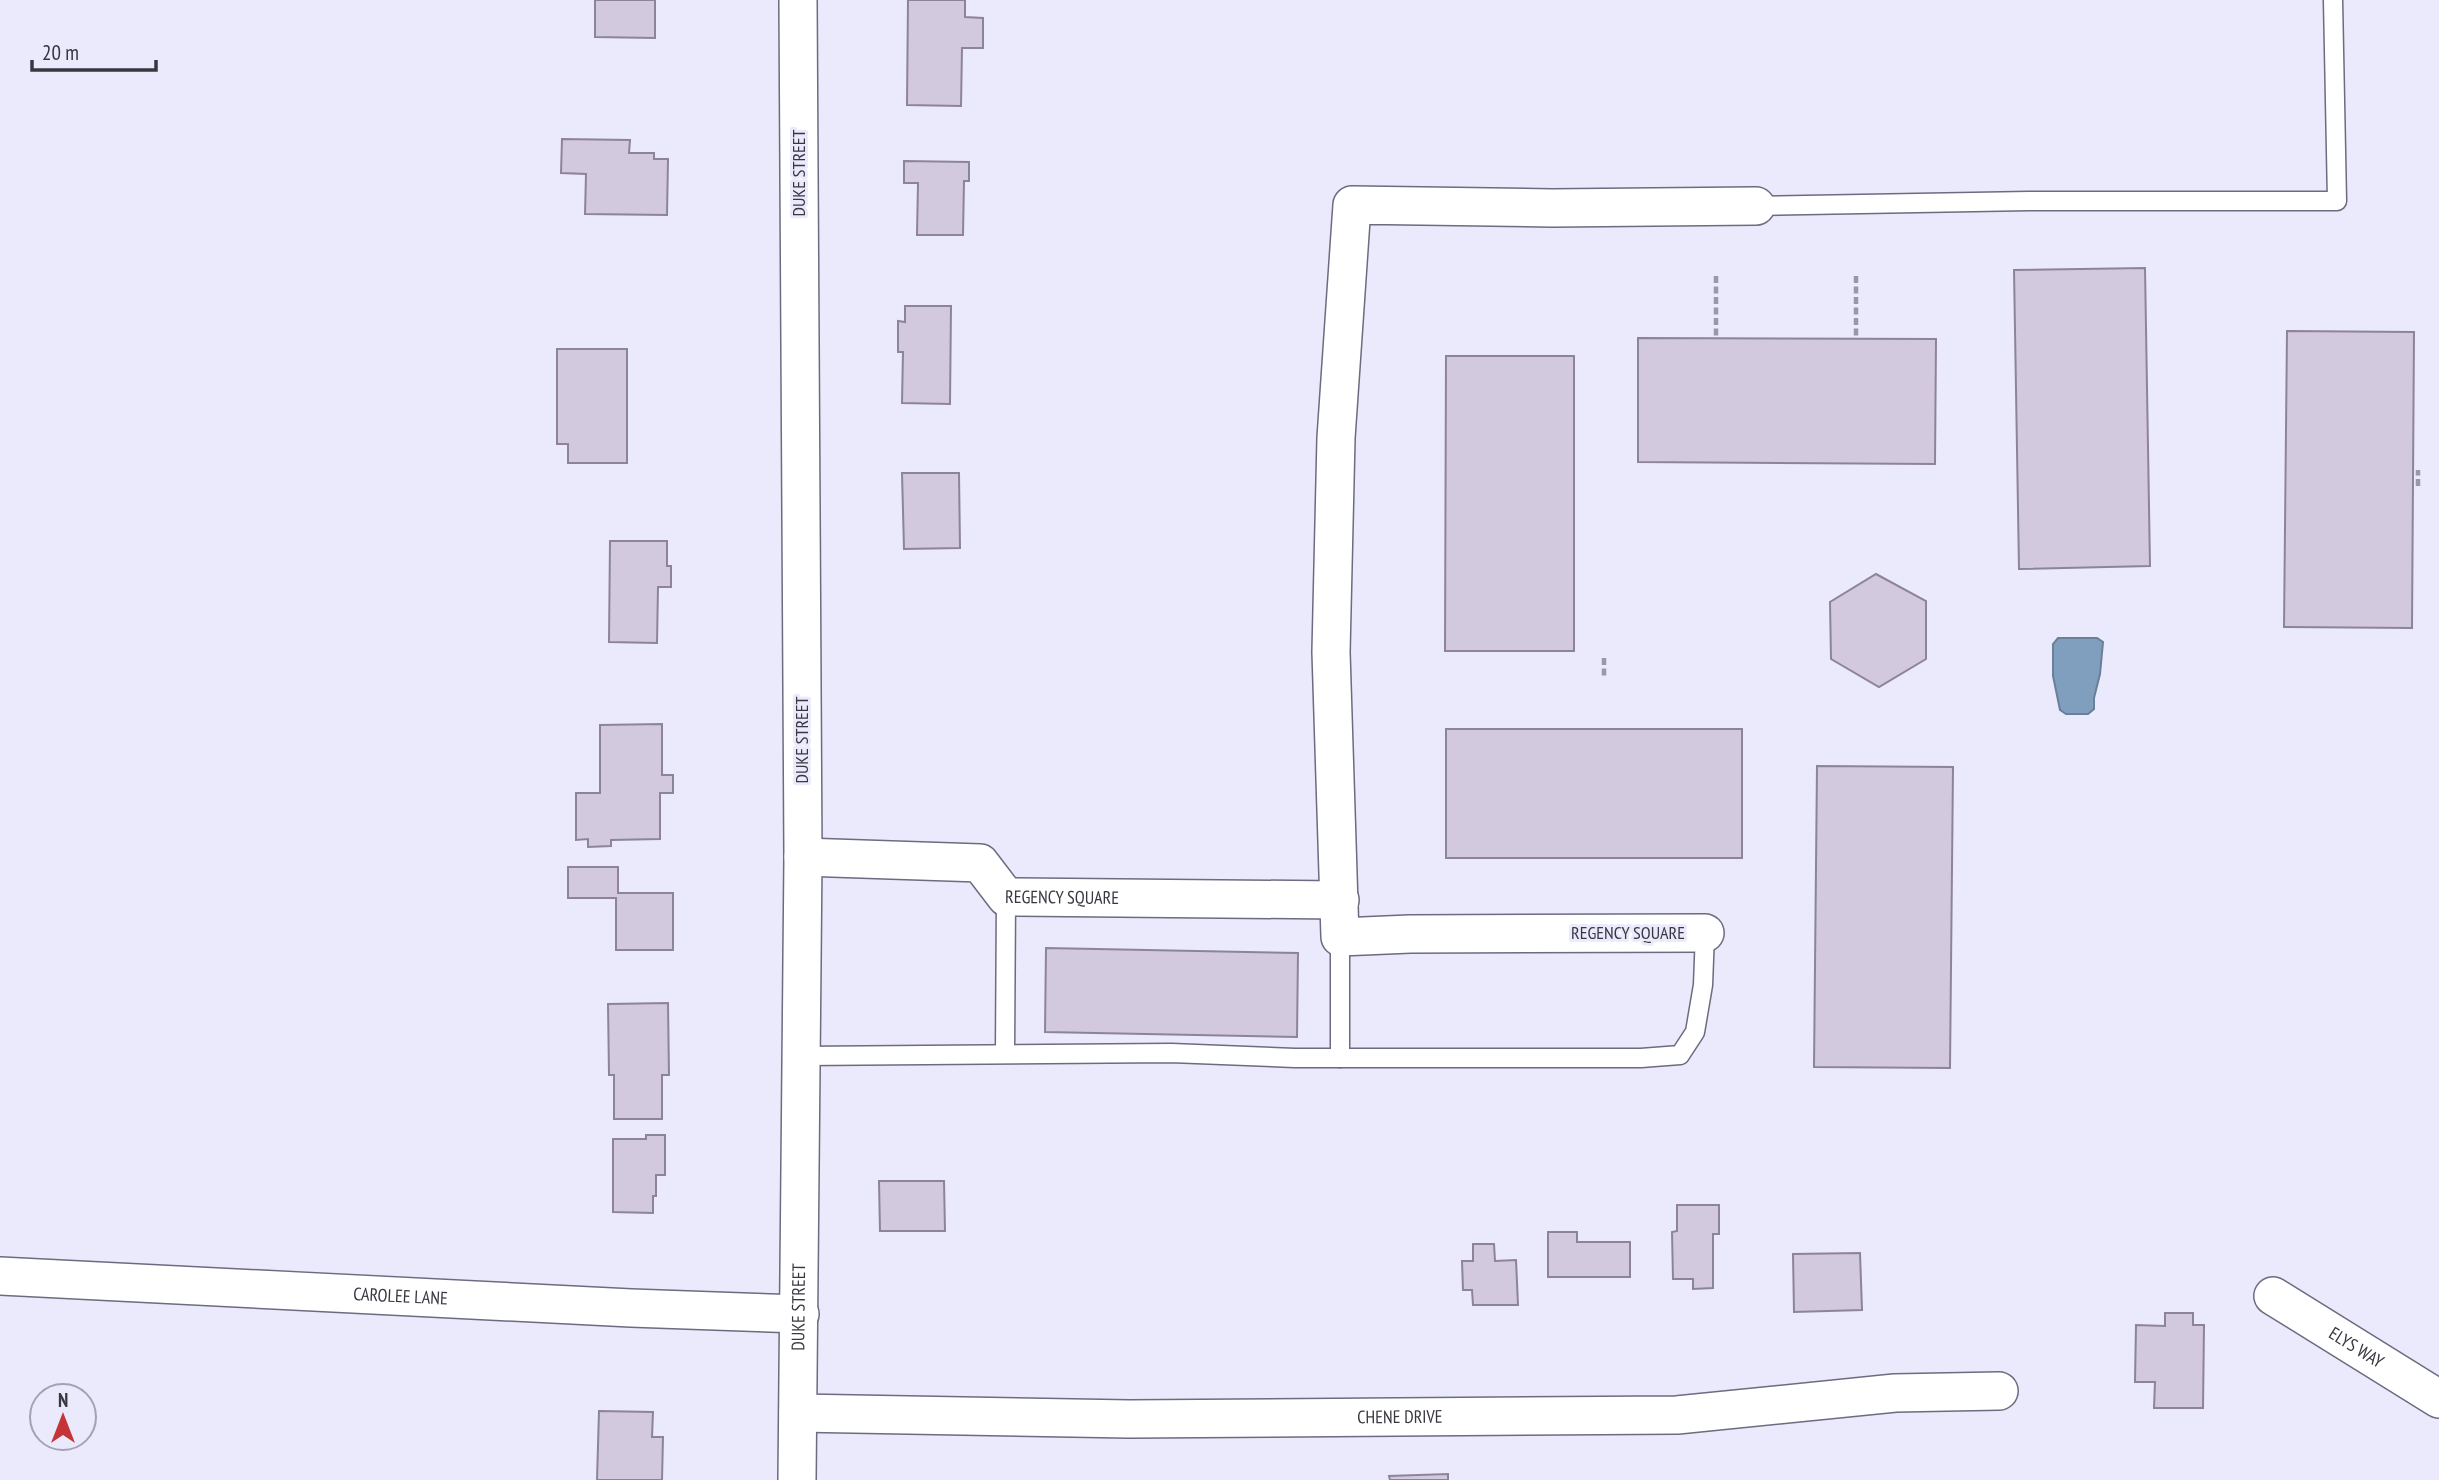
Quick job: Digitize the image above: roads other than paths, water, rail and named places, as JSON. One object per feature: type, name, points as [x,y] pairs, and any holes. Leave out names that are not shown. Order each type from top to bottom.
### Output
[{"type":"street","name":"DUKE STREET","points":[[797,1480],[803,857],[799,0]]},
{"type":"street","points":[[1340,937],[1331,652],[1336,438],[1352,205],[1552,208],[1756,206]]},
{"type":"street","name":"REGENCY SQUARE","points":[[803,857],[980,863],[1006,897],[1340,900]]},
{"type":"street","name":"REGENCY SQUARE","points":[[1340,937],[1410,934],[1705,933]]},
{"type":"street","name":"CAROLEE LANE","points":[[0,1276],[800,1314]]},
{"type":"street","name":"ELYS WAY","points":[[2273,1296],[2439,1399]]},
{"type":"street","name":"CHENE DRIVE","points":[[798,1413],[1129,1419],[1677,1415],[1895,1393],[2000,1391]]},
{"type":"lane","points":[[1756,206],[2029,201],[2337,201],[2333,0]]},
{"type":"lane","points":[[1005,1054],[1006,897]]},
{"type":"lane","points":[[802,1056],[1171,1053],[1340,1058],[1641,1058],[1680,1055],[1695,1032],[1703,985],[1705,933]]},
{"type":"lane","points":[[1340,937],[1340,1058]]},
{"type":"water","points":[[2058,638],[2097,638],[2103,642],[2094,709],[2088,714],[2066,714],[2060,710],[2053,676],[2053,644]]}]
